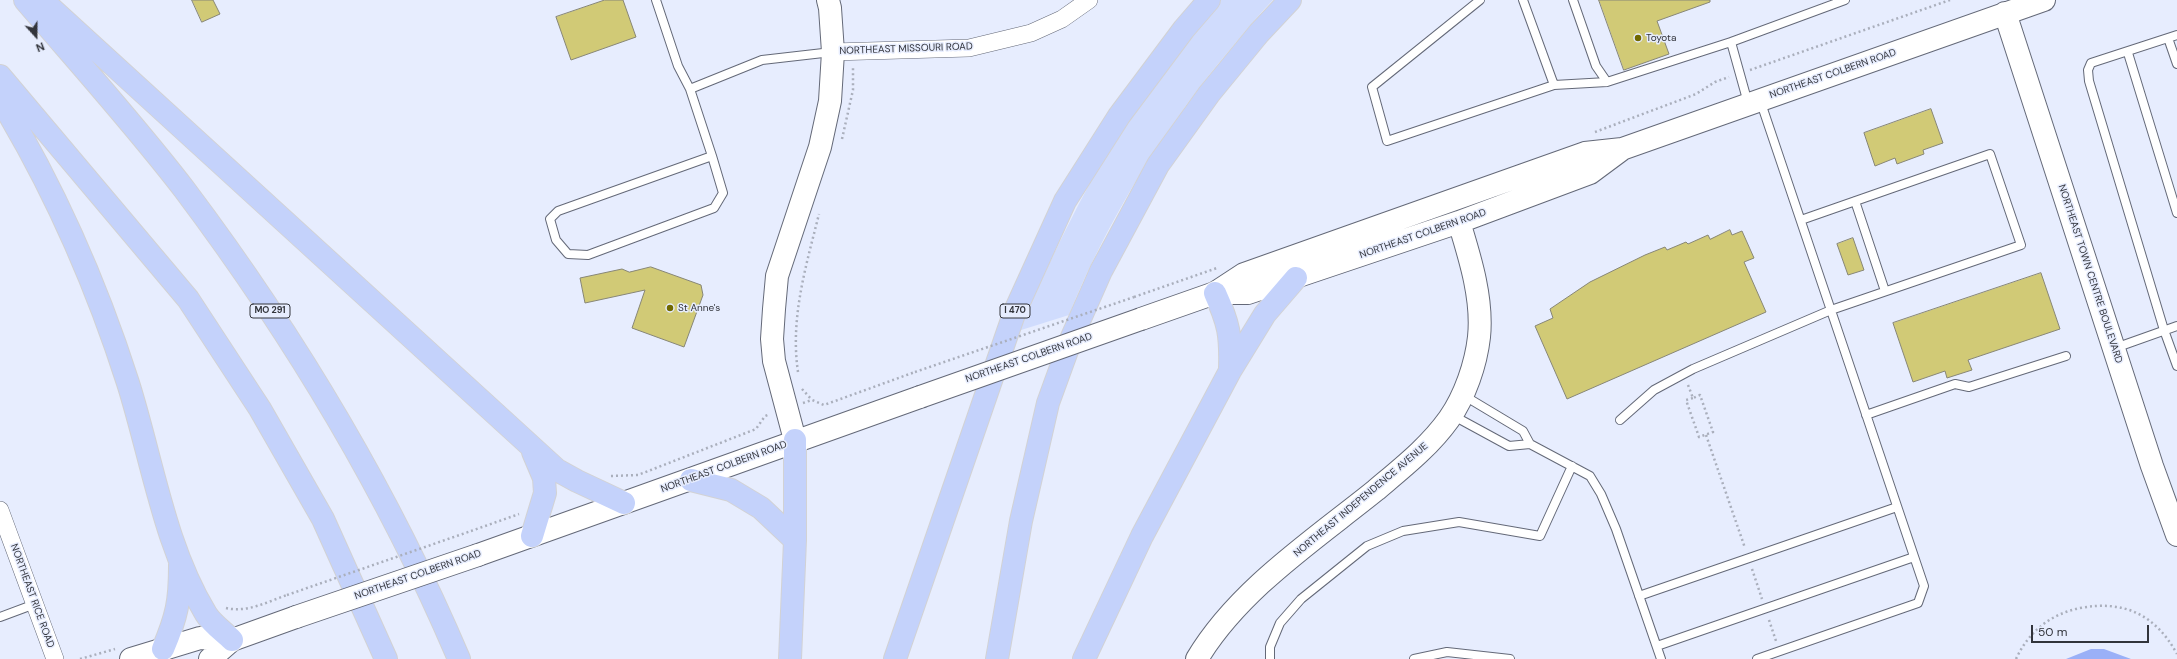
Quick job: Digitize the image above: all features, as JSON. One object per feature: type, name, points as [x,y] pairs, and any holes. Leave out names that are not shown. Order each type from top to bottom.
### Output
[{"type":"highway","name":"MO 291","points":[[25,0],[183,188],[258,292],[326,400],[381,496],[459,659]]},
{"type":"highway","points":[[42,0],[557,470],[576,481],[624,503]]},
{"type":"highway","name":"I 470","points":[[895,659],[1015,311],[1065,201],[1119,116],[1184,29],[1209,0]]},
{"type":"highway","points":[[997,659],[1021,521],[1048,403],[1072,337],[1101,271],[1158,165],[1209,94],[1259,33],[1290,0]]},
{"type":"highway","points":[[0,76],[188,299],[260,409],[323,519],[386,659]]},
{"type":"highway","points":[[0,99],[73,235],[101,306],[128,383],[180,563],[207,616],[232,640]]},
{"type":"highway","points":[[1084,659],[1142,536],[1230,370],[1265,314],[1296,278]]},
{"type":"highway","points":[[1215,292],[1226,319],[1231,338],[1230,370]]},
{"type":"highway","points":[[790,659],[794,540],[795,440]]},
{"type":"highway","points":[[530,445],[544,478],[545,493],[532,536]]},
{"type":"highway","points":[[691,480],[731,490],[761,508],[794,540]]},
{"type":"highway","points":[[163,649],[173,626],[180,598],[180,563]]},
{"type":"main road","points":[[795,440],[774,360],[772,339],[777,276],[820,147],[842,51],[828,0]]},
{"type":"main road","name":"NORTHEAST COLBERN ROAD","points":[[210,659],[232,640],[691,480],[795,440],[1141,319],[1215,292],[1244,274],[1585,153],[1622,150],[2003,10],[2044,0]]},
{"type":"main road","name":"NORTHEAST TOWN CENTRE BOULEVARD","points":[[2003,10],[2177,535]]},
{"type":"main road","name":"NORTHEAST COLBERN ROAD","points":[[1215,292],[1248,293],[1459,222],[1590,173],[1622,150]]},
{"type":"main road","name":"NORTHEAST INDEPENDENCE AVENUE","points":[[1197,659],[1225,619],[1255,588],[1401,469],[1432,440],[1451,415],[1462,395],[1474,365],[1479,337],[1478,300],[1459,222]]},
{"type":"main road","name":"NORTHEAST COLBERN ROAD","points":[[131,659],[200,638],[232,640]]},
{"type":"street","name":"NORTHEAST MISSOURI ROAD","points":[[842,51],[969,48],[1031,33],[1062,19],[1088,0]]},
{"type":"street","name":"NORTHEAST RICE ROAD","points":[[0,510],[55,659]]},
{"type":"lane","points":[[656,0],[678,66],[690,89],[712,156],[723,193],[714,208],[588,255],[568,254],[556,240],[550,218],[558,211],[712,156]]},
{"type":"lane","points":[[1480,0],[1372,87],[1387,141],[1554,85],[1607,82],[1731,42],[1845,0]]},
{"type":"lane","points":[[1523,0],[1554,85]]},
{"type":"lane","points":[[1573,0],[1596,66],[1607,82]]},
{"type":"lane","points":[[2177,35],[2128,53],[2091,63],[2088,70],[2164,330],[2177,366]]},
{"type":"lane","points":[[2168,38],[2177,64]]},
{"type":"lane","points":[[1731,42],[1801,220],[1924,586],[1918,603],[1757,659]]},
{"type":"lane","points":[[690,89],[762,60],[842,51]]},
{"type":"lane","points":[[2128,53],[2177,213]]},
{"type":"lane","points":[[1620,420],[1654,390],[1693,369],[1831,310],[2021,245],[1990,154],[1801,220]]},
{"type":"lane","points":[[1855,201],[1885,291]]},
{"type":"lane","points":[[2114,348],[2177,326]]},
{"type":"lane","points":[[1866,415],[1955,384],[1968,388],[2066,356]]},
{"type":"lane","points":[[1462,395],[1523,431],[1530,444]]},
{"type":"lane","points":[[1451,415],[1509,446],[1530,444],[1590,476],[1601,494],[1616,529],[1661,659]]},
{"type":"lane","points":[[1270,659],[1270,647],[1280,623],[1301,599],[1366,546],[1403,531],[1459,522],[1540,536],[1572,466]]},
{"type":"lane","points":[[1639,596],[1897,507]]},
{"type":"lane","points":[[1656,646],[1914,557]]},
{"type":"lane","points":[[0,617],[35,604]]},
{"type":"lane","points":[[1414,659],[1447,652],[1510,659]]},
{"type":"path","points":[[840,146],[853,90],[842,51]]},
{"type":"path","points":[[799,378],[795,352],[798,303],[819,212]]},
{"type":"path","points":[[800,384],[804,393],[812,400],[824,405],[915,372],[1134,297]]},
{"type":"path","points":[[1688,385],[1693,398]]},
{"type":"path","points":[[1700,395],[1713,432],[1706,435],[1699,437],[1686,400],[1700,395]]},
{"type":"path","points":[[609,476],[638,475],[756,429],[766,416],[812,400]]},
{"type":"path","points":[[1706,435],[1747,554]]},
{"type":"path","points":[[287,595],[520,513]]},
{"type":"path","points":[[1752,569],[1763,601]]},
{"type":"path","points":[[2016,659],[2033,633],[2055,616],[2070,610],[2109,605],[2128,609],[2146,618],[2161,631],[2177,654]]},
{"type":"path","points":[[1768,617],[1778,646]]},
{"type":"shaded area","points":[[1220,0],[1273,0],[1209,76],[1162,140],[1120,208],[1084,279],[1069,315],[1018,331],[1084,193],[1115,140],[1131,114],[1152,85]]},
{"type":"water","points":[[2091,649],[2104,649],[2131,659],[2066,659]]},
{"type":"building","points":[[192,0],[213,0],[220,14],[202,22]]},
{"type":"building","points":[[605,0],[623,0],[636,37],[571,60],[556,17]]},
{"type":"building","name":"Toyota","points":[[1599,0],[1710,0],[1710,2],[1657,21],[1669,54],[1624,70]]},
{"type":"building","points":[[1931,109],[1943,143],[1923,150],[1924,154],[1897,164],[1895,158],[1875,166],[1864,133]]},
{"type":"building","points":[[1730,230],[1732,235],[1742,231],[1754,258],[1744,262],[1766,312],[1567,399],[1535,326],[1553,318],[1550,309],[1590,282],[1645,255],[1665,247],[1667,250],[1686,242],[1688,244],[1708,235],[1710,239]]},
{"type":"building","points":[[1853,238],[1864,270],[1848,275],[1837,244]]},
{"type":"building","points":[[651,267],[701,285],[703,295],[684,347],[632,328],[645,290],[585,303],[580,278],[622,269],[629,272]]},
{"type":"building","points":[[2041,273],[2060,329],[1968,360],[1972,370],[1947,378],[1945,371],[1913,382],[1893,323]]},
{"type":"place","name":"Toyota","points":[[1638,38]]},
{"type":"place","name":"St Anne's","points":[[670,308]]}]
